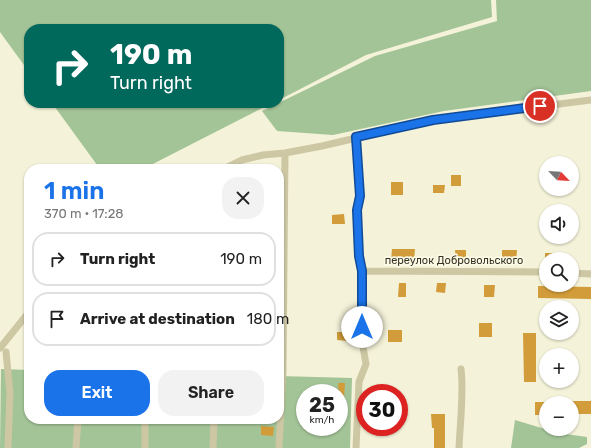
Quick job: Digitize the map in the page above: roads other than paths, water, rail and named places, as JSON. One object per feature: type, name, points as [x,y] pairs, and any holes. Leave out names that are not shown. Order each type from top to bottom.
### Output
[{"type":"street","points":[[234,164],[242,160],[262,155],[285,153],[433,120],[591,100]]},
{"type":"street","points":[[356,137],[360,196],[357,210],[362,271],[362,342],[366,364],[359,382],[356,448]]},
{"type":"street","points":[[284,362],[285,153]]},
{"type":"street","name":"переулок Добровольского","points":[[362,271],[539,272]]},
{"type":"street","points":[[579,273],[591,274]]},
{"type":"street","points":[[8,448],[10,393],[3,350],[24,319]]},
{"type":"street","points":[[459,448],[461,396],[463,384],[461,369]]},
{"type":"street","points":[[76,448],[78,424]]},
{"type":"street","points":[[144,448],[146,424]]},
{"type":"street","points":[[213,448],[214,424]]},
{"type":"street","points":[[279,448],[280,424]]}]
